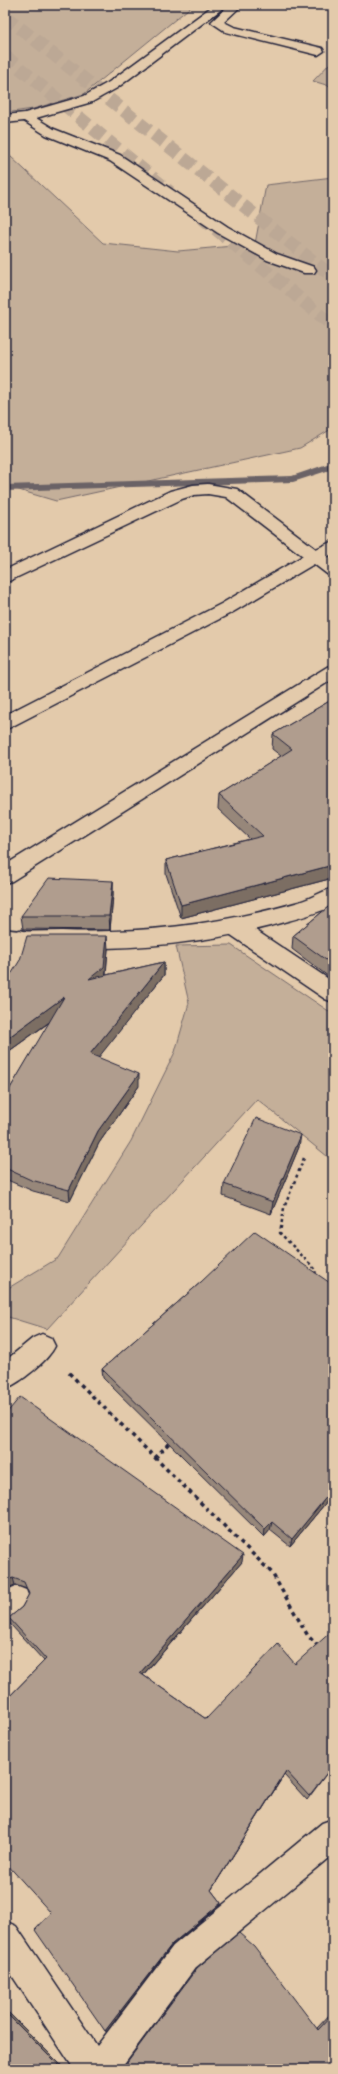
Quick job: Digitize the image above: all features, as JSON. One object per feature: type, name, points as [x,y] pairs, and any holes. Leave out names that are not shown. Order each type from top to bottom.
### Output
[{"type":"street","points":[[5,118],[26,117],[88,99],[113,85],[221,5]]},
{"type":"street","points":[[234,5],[217,22],[230,30],[318,50]]},
{"type":"street","points":[[26,117],[50,132],[115,158],[223,230],[272,257],[309,270]]},
{"type":"street","points":[[5,577],[176,495],[200,490],[231,493],[333,570]]},
{"type":"street","points":[[5,723],[227,608],[333,546]]},
{"type":"street","points":[[5,875],[333,671]]},
{"type":"street","points":[[5,980],[9,973],[12,938],[83,941],[153,938],[235,927],[294,911],[326,900],[333,896]]},
{"type":"street","points":[[235,927],[333,993]]},
{"type":"street","points":[[5,1377],[42,1346]]},
{"type":"street","points":[[100,2069],[184,1957],[333,1834]]},
{"type":"street","points":[[5,1936],[93,2069]]},
{"type":"path","points":[[304,1158],[284,1208],[280,1233],[316,1270],[314,1282]]},
{"type":"path","points":[[42,1346],[272,1573],[308,1636],[323,1651]]},
{"type":"path","points":[[155,1458],[171,1440]]},
{"type":"shaded area","points":[[5,5],[193,5],[84,94],[33,109],[5,113]]},
{"type":"shaded area","points":[[333,60],[333,87],[313,81]]},
{"type":"shaded area","points":[[5,155],[10,156],[103,243],[178,251],[255,244],[266,185],[333,177],[333,428],[300,448],[56,501],[5,486]]},
{"type":"shaded area","points":[[231,945],[333,1014],[333,1161],[257,1099],[47,1329],[5,1316],[5,1290],[58,1258],[131,1141],[175,1052],[189,1003],[176,946]]},
{"type":"building","points":[[333,699],[333,865],[181,905],[166,860],[263,836],[219,795],[292,749],[273,734]]},
{"type":"building","points":[[49,878],[113,881],[109,916],[21,916]]},
{"type":"building","points":[[333,903],[333,965],[293,936]]},
{"type":"building","points":[[27,936],[107,936],[104,967],[89,979],[164,962],[90,1054],[139,1074],[98,1131],[69,1190],[31,1180],[5,1168],[5,1097],[64,997],[5,1040],[5,976],[12,973],[20,960]]},
{"type":"building","points":[[256,1118],[301,1135],[273,1202],[224,1184]]},
{"type":"building","points":[[255,1231],[333,1285],[333,1489],[292,1539],[272,1522],[265,1529],[102,1369],[201,1282]]},
{"type":"building","points":[[20,1397],[243,1555],[140,1673],[206,1719],[278,1644],[295,1664],[333,1630],[333,1765],[309,1796],[286,1771],[211,1890],[221,1903],[172,1944],[105,2031],[35,1930],[51,1913],[5,1862],[5,1742],[7,1740],[5,1738],[5,1701],[46,1659],[9,1618],[22,1607],[29,1594],[24,1582],[13,1578],[5,1581],[5,1415]]},
{"type":"building","points":[[239,1933],[254,1946],[318,2030],[333,2014],[333,2069],[131,2069],[127,2062],[197,1968]]},
{"type":"building","points":[[5,2012],[62,2069],[5,2069]]},
{"type":"waterway","points":[[5,488],[293,479],[333,465]]},
{"type":"tunnel","points":[[5,16],[333,277]]},
{"type":"tunnel","points":[[5,56],[170,192]]},
{"type":"tunnel","points":[[201,217],[333,326]]}]
